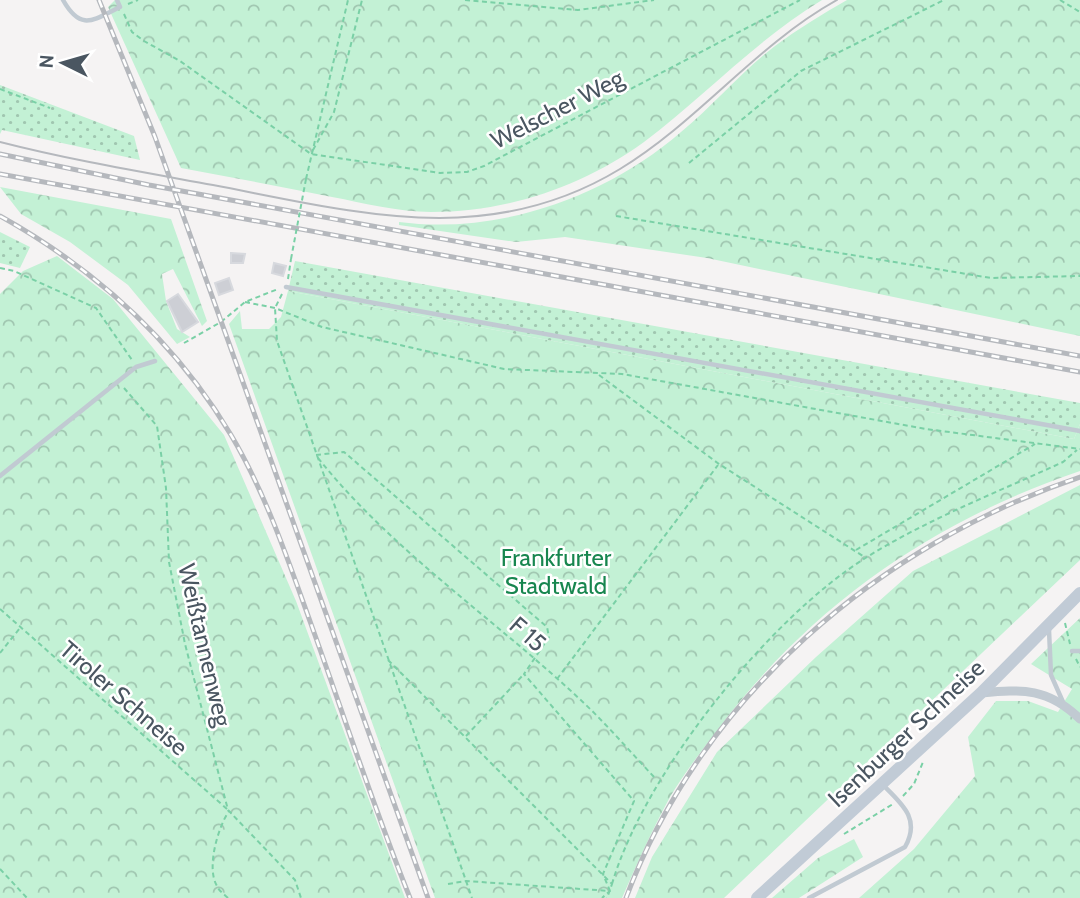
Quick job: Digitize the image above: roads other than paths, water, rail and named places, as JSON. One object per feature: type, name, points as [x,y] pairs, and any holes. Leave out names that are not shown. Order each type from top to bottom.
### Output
[{"type":"main road","name":"Isenburger Schneise","points":[[757,898],[981,693],[1080,593]]},
{"type":"street","points":[[981,693],[1034,692],[1063,703],[1080,719]]},
{"type":"lane","points":[[63,0],[75,18],[86,22],[120,7],[117,0]]},
{"type":"lane","points":[[286,287],[1080,431]]},
{"type":"lane","points":[[0,476],[120,383],[136,367],[155,361]]},
{"type":"lane","points":[[1049,626],[1051,676],[1063,703]]},
{"type":"lane","points":[[1072,651],[1080,651]]},
{"type":"lane","points":[[809,898],[905,847],[912,836],[907,808],[883,784]]},
{"type":"tram line","points":[[0,142],[106,165],[369,213],[420,218],[470,217],[520,209],[570,194],[620,169],[649,150],[780,39],[837,0]]},
{"type":"railway","points":[[99,0],[155,137],[428,898]]},
{"type":"railway","points":[[0,154],[149,185],[1080,356]]},
{"type":"railway","points":[[0,174],[1080,372]]},
{"type":"railway","points":[[0,216],[68,259],[130,310],[185,369],[231,435],[255,480],[285,552],[410,898]]},
{"type":"railway","points":[[626,898],[659,825],[700,757],[750,694],[806,637],[868,587],[935,543],[1006,506],[1080,477]]},
{"type":"park label","name":"Frankfurter Stadtwald","points":[[556,571]]}]
